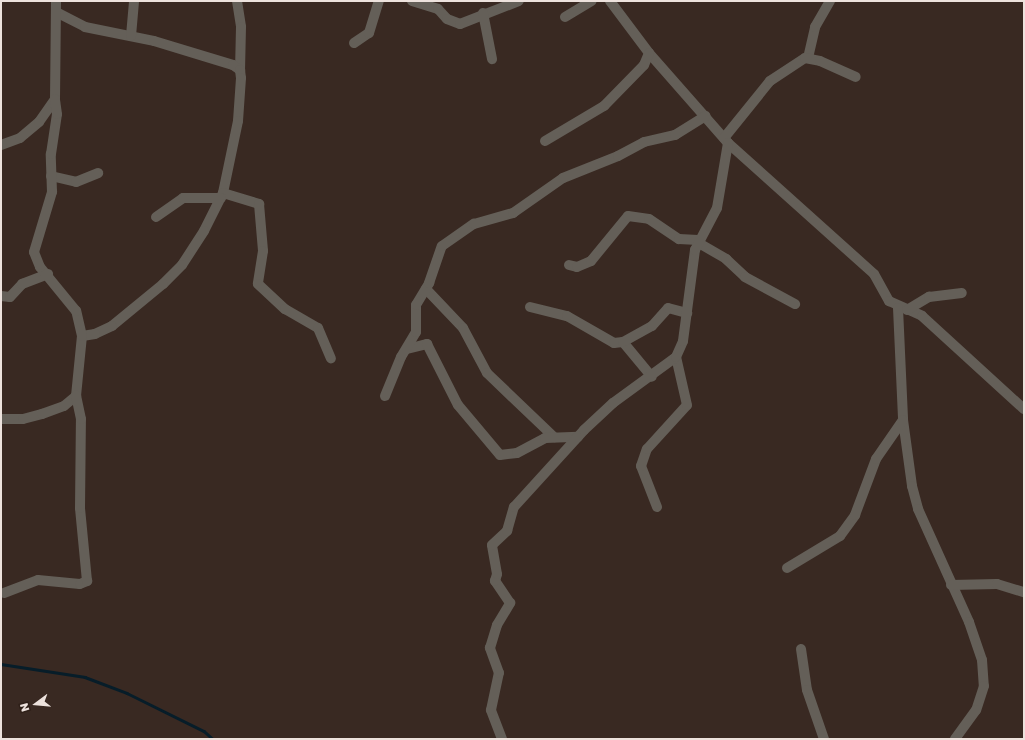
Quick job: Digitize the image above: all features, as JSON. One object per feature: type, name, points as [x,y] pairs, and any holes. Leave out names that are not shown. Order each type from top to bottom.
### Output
[{"type":"street","points":[[4,593],[38,580],[80,584],[87,581],[80,508],[81,419],[76,396],[82,336],[76,311],[48,274],[40,267],[34,252],[47,212],[51,176],[51,154],[57,114],[55,99],[58,13],[56,1]]},
{"type":"street","points":[[132,36],[134,1]]},
{"type":"street","points":[[82,336],[112,326],[163,284],[186,259],[222,195],[238,122],[241,26],[237,1]]},
{"type":"street","points":[[354,43],[369,33],[379,1]]},
{"type":"street","points":[[412,1],[438,8],[452,23],[468,21],[519,1]]},
{"type":"street","points":[[565,17],[592,1]]},
{"type":"street","points":[[610,1],[649,54],[726,141],[874,274],[889,301],[903,309],[922,316],[948,338],[1024,409]]},
{"type":"street","points":[[808,58],[815,27],[830,1]]},
{"type":"street","points":[[58,13],[85,27],[132,36],[219,60],[240,70]]},
{"type":"street","points":[[483,14],[492,59]]},
{"type":"street","points":[[544,141],[604,106],[644,65],[649,54]]},
{"type":"street","points":[[502,739],[491,710],[499,673],[490,648],[497,625],[510,603],[495,581],[497,574],[492,545],[507,531],[511,512],[518,501],[578,437],[613,403],[652,377],[676,357],[683,341],[697,241],[717,208],[726,141],[770,81],[795,62],[808,58],[856,77]]},
{"type":"street","points":[[1,144],[20,138],[39,122],[55,99]]},
{"type":"street","points":[[385,396],[406,349],[416,332],[418,298],[426,289],[437,253],[461,230],[483,220],[513,212],[563,178],[618,156],[644,142],[674,135],[705,116]]},
{"type":"street","points":[[51,176],[76,182],[98,173]]},
{"type":"street","points":[[156,217],[183,198],[222,195],[259,204],[263,251],[258,284],[286,309],[318,328],[332,358]]},
{"type":"street","points":[[569,265],[577,267],[591,260],[628,216],[649,219],[679,239],[697,241],[726,259],[745,277],[795,304]]},
{"type":"street","points":[[1,296],[10,297],[22,284],[48,274]]},
{"type":"street","points":[[426,289],[463,328],[487,373],[554,437]]},
{"type":"street","points":[[903,309],[928,297],[962,293]]},
{"type":"street","points":[[530,307],[567,316],[614,343],[623,342],[647,330],[668,308],[686,312]]},
{"type":"street","points":[[903,309],[904,420],[916,501],[982,660],[984,686],[976,710],[955,739]]},
{"type":"street","points":[[623,342],[652,377]]},
{"type":"street","points":[[406,349],[427,344],[458,405],[495,452],[508,456],[545,438],[578,437]]},
{"type":"street","points":[[657,507],[641,466],[647,449],[687,405],[676,357]]},
{"type":"street","points":[[1,419],[23,419],[42,414],[64,406],[76,396]]},
{"type":"street","points":[[787,568],[840,536],[855,516],[876,459],[904,420]]},
{"type":"street","points":[[951,585],[997,584],[1024,592]]},
{"type":"street","points":[[801,649],[807,690],[824,739]]},
{"type":"waterway","points":[[1,664],[85,677],[127,693],[204,731],[213,739]]}]
